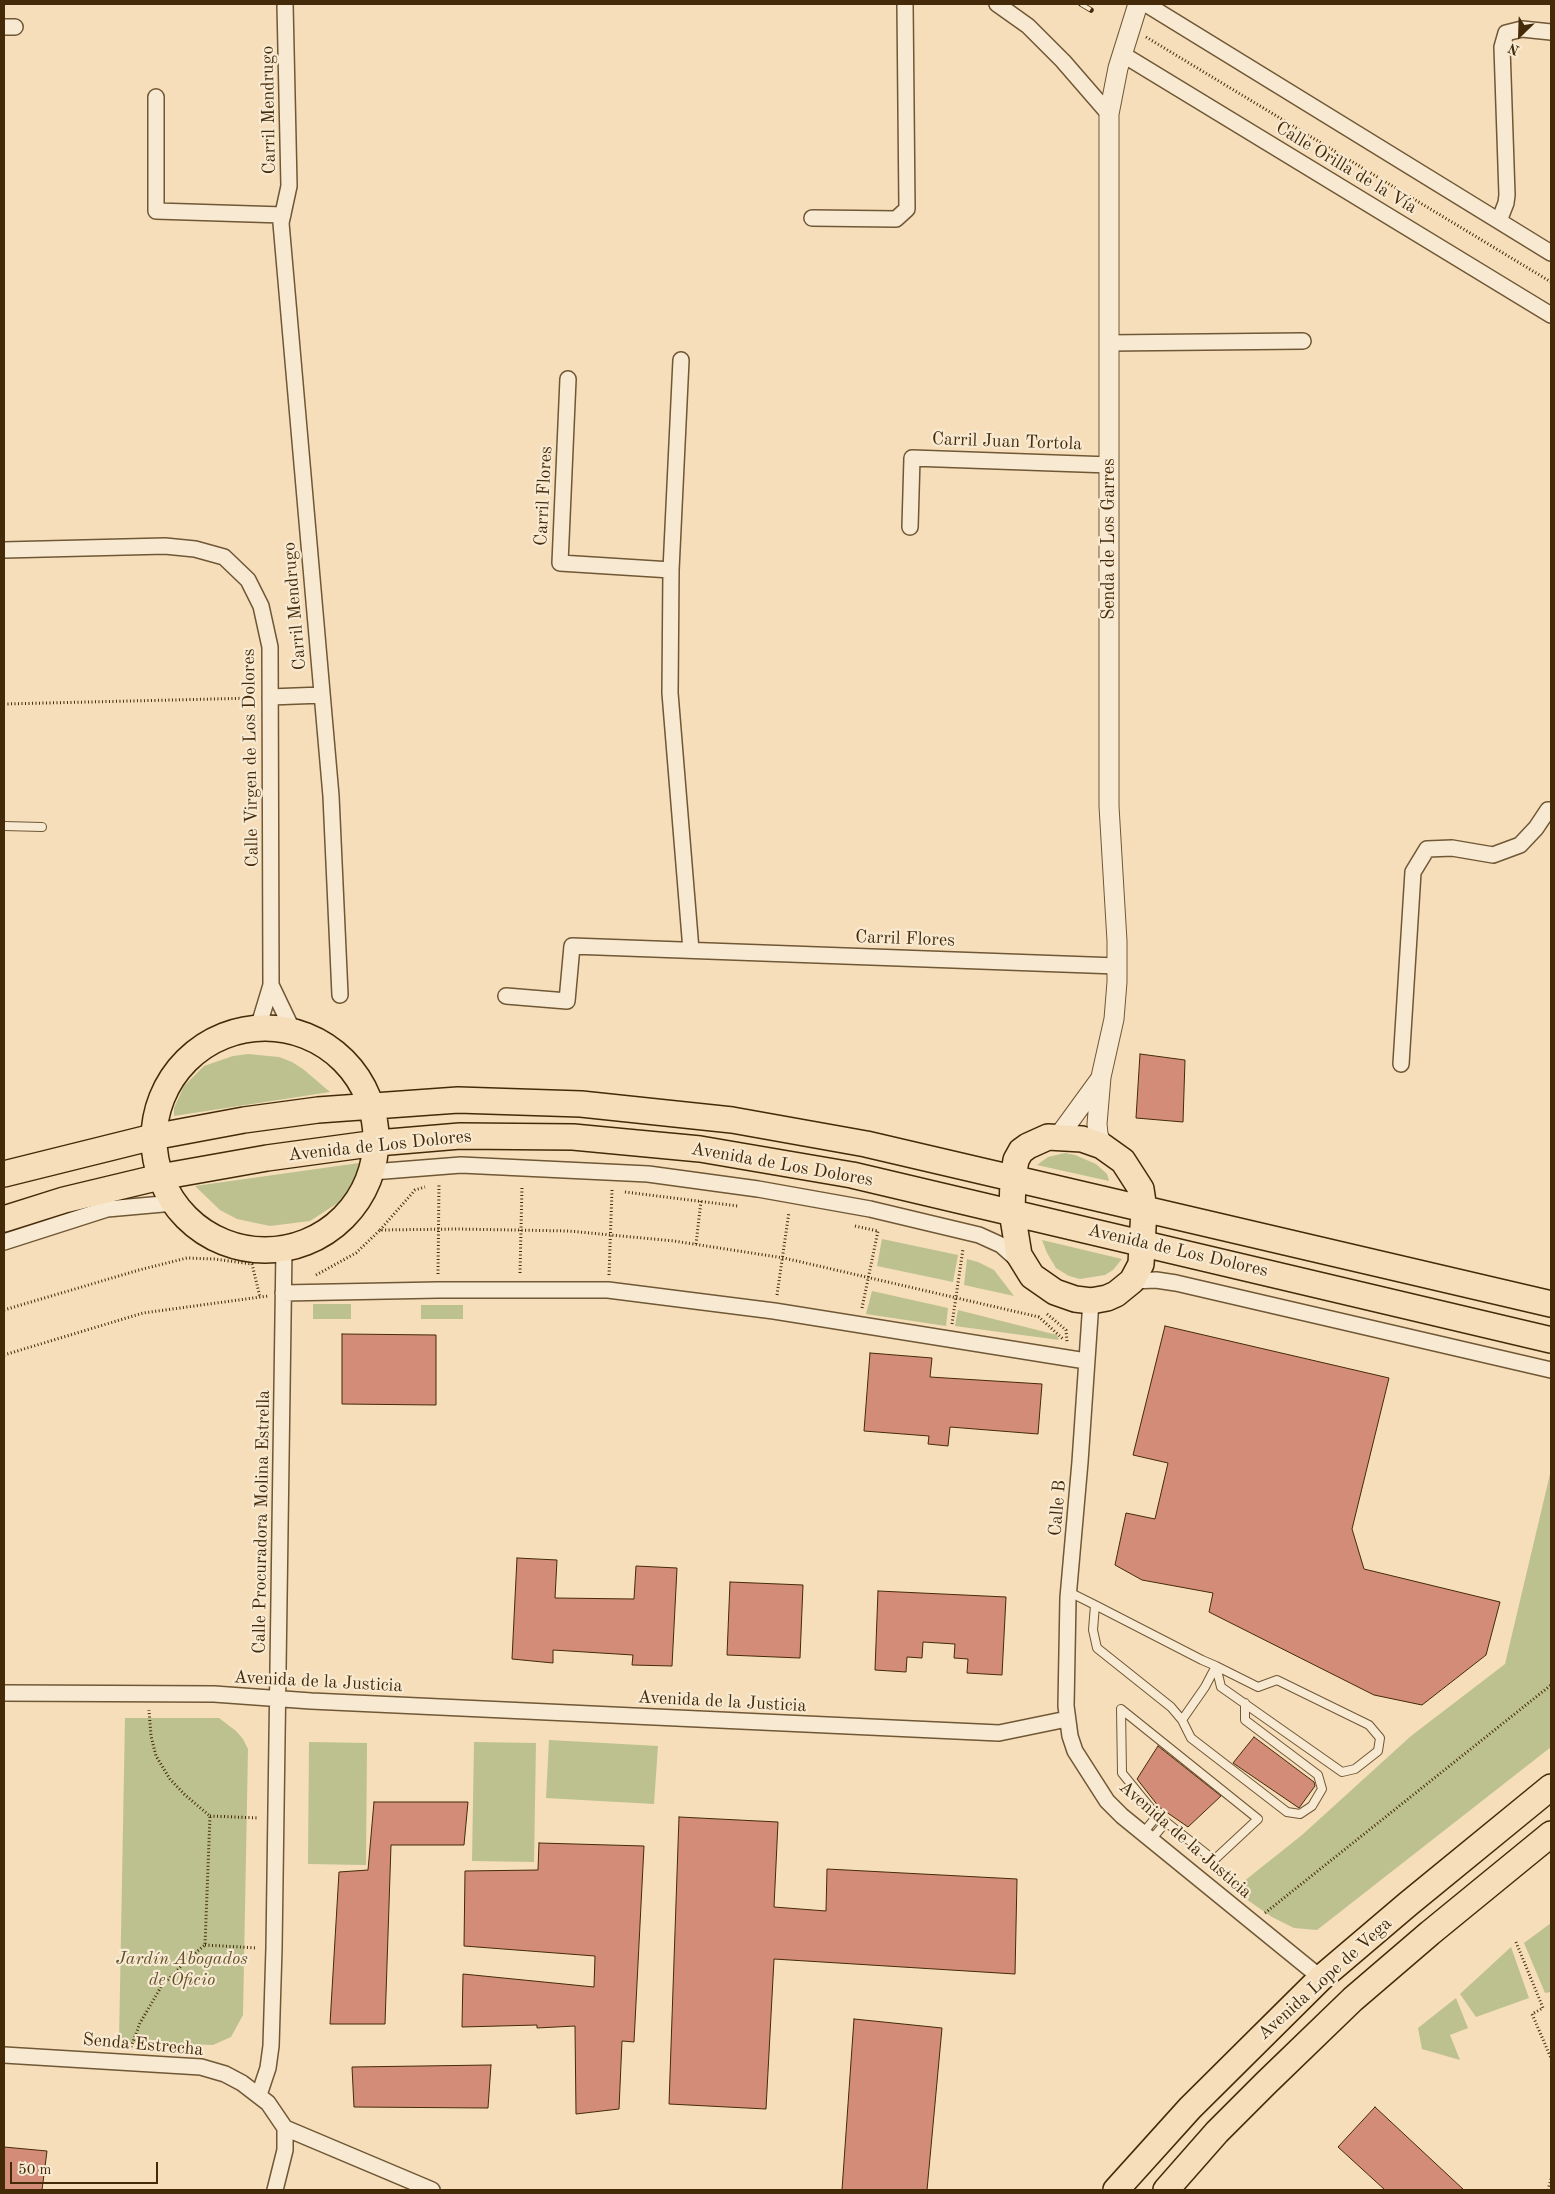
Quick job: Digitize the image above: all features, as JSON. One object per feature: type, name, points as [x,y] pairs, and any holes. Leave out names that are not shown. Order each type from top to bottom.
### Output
[{"type":"main road","points":[[258,1028],[293,1031],[324,1044],[349,1066],[364,1086],[372,1106],[377,1143],[372,1172],[362,1194],[342,1220],[329,1230],[307,1242],[284,1249],[252,1250],[222,1242],[195,1226],[174,1203],[160,1177],[155,1157],[153,1137],[155,1119],[162,1096],[178,1069],[200,1048],[228,1033],[258,1028]]},
{"type":"main road","name":"Avenida de Los Dolores","points":[[4,1174],[153,1137],[244,1120],[318,1110],[467,1100],[581,1104],[663,1111],[798,1130],[1551,1304]]},
{"type":"main road","name":"Avenida de Los Dolores","points":[[4,1219],[64,1200],[160,1177],[267,1158],[377,1143],[460,1136],[573,1138],[700,1149],[842,1174],[1012,1212],[1551,1340]]},
{"type":"main road","points":[[1058,1137],[1082,1139],[1102,1146],[1122,1161],[1141,1189],[1144,1209],[1143,1243],[1141,1264],[1132,1281],[1116,1294],[1091,1301],[1075,1299],[1054,1292],[1040,1283],[1026,1268],[1016,1245],[1012,1212],[1012,1178],[1016,1160],[1021,1151],[1038,1140],[1058,1137]]},
{"type":"main road","name":"Avenida Lope de Vega","points":[[1116,2190],[1190,2108],[1321,1978],[1400,1910],[1551,1787]]},
{"type":"main road","name":"Avenida Lope de Vega","points":[[1166,2190],[1252,2097],[1353,2000],[1430,1932],[1551,1834]]},
{"type":"street","name":"Carril Mendrugo","points":[[285,4],[289,186],[283,215],[282,232],[331,796],[340,995]]},
{"type":"street","points":[[812,218],[896,219],[907,209],[905,4]]},
{"type":"street","points":[[997,4],[1028,26],[1063,61],[1109,114]]},
{"type":"street","name":"Senda de Los Garres","points":[[1102,1146],[1097,1124],[1101,1077],[1114,1019],[1117,966],[1109,806],[1109,114],[1122,54],[1138,4]]},
{"type":"street","name":"Calle Orilla de la Vía","points":[[1146,4],[1551,253]]},
{"type":"street","points":[[1499,221],[1507,195],[1502,47],[1506,33],[1522,29],[1551,32]]},
{"type":"street","name":"Calle Orilla de la Vía","points":[[1122,54],[1551,315]]},
{"type":"street","points":[[156,97],[156,212],[283,215]]},
{"type":"street","points":[[1108,343],[1303,341]]},
{"type":"street","points":[[681,360],[671,570],[670,693],[691,950]]},
{"type":"street","name":"Carril Flores","points":[[568,379],[560,563],[671,570]]},
{"type":"street","name":"Carril Juan Tortola","points":[[910,527],[912,458],[1110,464]]},
{"type":"street","name":"Calle Virgen de Los Dolores","points":[[4,550],[165,546],[195,549],[224,557],[248,580],[261,606],[270,647],[271,985],[258,1028]]},
{"type":"street","points":[[270,698],[322,695]]},
{"type":"street","points":[[1401,1064],[1413,872],[1428,850],[1452,848],[1492,855],[1520,846],[1536,828],[1548,810],[1551,810]]},
{"type":"street","name":"Carril Flores","points":[[506,996],[566,1001],[572,946],[1117,966]]},
{"type":"street","name":"Calle Virgen de Los Dolores","points":[[271,985],[293,1031]]},
{"type":"street","points":[[1058,1137],[1101,1077]]},
{"type":"street","points":[[372,1172],[461,1165],[648,1174],[758,1189],[870,1209],[979,1235],[1001,1245],[1026,1268]]},
{"type":"street","points":[[4,1242],[107,1209],[174,1203]]},
{"type":"street","name":"Calle Procuradora Molina Estrella","points":[[259,2095],[268,2068],[271,2046],[274,1948],[284,1249]]},
{"type":"street","points":[[1132,1281],[1156,1280],[1176,1283],[1551,1370]]},
{"type":"street","points":[[283,1294],[519,1289],[608,1290],[774,1311],[1086,1361]]},
{"type":"street","name":"Calle B","points":[[1068,1719],[1066,1683],[1069,1592],[1091,1301]]},
{"type":"street","name":"Avenida de la Justicia","points":[[4,1693],[214,1694],[321,1702],[999,1733],[1068,1719],[1075,1751],[1083,1767],[1107,1801],[1147,1837],[1321,1978]]},
{"type":"street","name":"Senda Estrecha","points":[[4,2055],[201,2067],[225,2074],[259,2095],[268,2103],[285,2128]]},
{"type":"street","points":[[275,2190],[285,2150],[285,2128],[432,2190]]},
{"type":"lane","points":[[4,826],[42,827]]},
{"type":"lane","points":[[1069,1592],[1258,1687],[1277,1680],[1369,1725],[1380,1738],[1378,1751],[1355,1769],[1342,1772],[1220,1687],[1216,1666]]},
{"type":"lane","points":[[1095,1605],[1093,1630],[1097,1648],[1172,1707],[1182,1720],[1191,1738],[1287,1812],[1300,1814],[1312,1806],[1322,1789],[1318,1775],[1245,1720],[1245,1703]]},
{"type":"lane","points":[[1182,1720],[1205,1688],[1216,1666]]},
{"type":"lane","points":[[1121,1709],[1258,1820],[1214,1860],[1166,1822],[1147,1837],[1157,1816],[1122,1774],[1121,1709]]},
{"type":"path","points":[[1130,28],[1551,282]]},
{"type":"path","points":[[4,704],[206,701],[270,698]]},
{"type":"path","points":[[310,1292],[316,1274],[356,1253],[380,1230],[415,1190],[439,1182],[446,1182]]},
{"type":"path","points":[[438,1290],[439,1182]]},
{"type":"path","points":[[519,1289],[522,1186],[531,1186]]},
{"type":"path","points":[[603,1190],[740,1206]]},
{"type":"path","points":[[608,1290],[612,1190]]},
{"type":"path","points":[[696,1244],[701,1201]]},
{"type":"path","points":[[774,1311],[784,1258],[789,1212],[798,1214]]},
{"type":"path","points":[[851,1225],[886,1232]]},
{"type":"path","points":[[380,1230],[569,1231],[696,1244],[784,1258],[1039,1317],[1067,1342],[1087,1341]]},
{"type":"path","points":[[858,1325],[878,1230]]},
{"type":"path","points":[[954,1246],[971,1250]]},
{"type":"path","points":[[950,1339],[963,1248]]},
{"type":"path","points":[[4,1310],[139,1270],[187,1258],[252,1264],[260,1297]]},
{"type":"path","points":[[4,1355],[143,1313],[283,1294]]},
{"type":"path","points":[[1040,1309],[1066,1330],[1067,1342]]},
{"type":"path","points":[[1254,1924],[1551,1685]]},
{"type":"path","points":[[150,1694],[149,1718],[156,1756],[170,1779],[185,1796],[210,1816],[276,1818]]},
{"type":"path","points":[[205,1945],[210,1816]]},
{"type":"path","points":[[1516,1942],[1543,2008],[1532,2014],[1551,2058]]},
{"type":"path","points":[[129,2063],[131,2043],[161,1987],[188,1959],[205,1945],[274,1948]]},
{"type":"path","points":[[1548,2190],[1551,2179]]},
{"type":"green space","points":[[248,1054],[279,1057],[292,1062],[330,1092],[174,1116],[174,1108],[184,1086],[204,1066],[233,1056]]},
{"type":"green space","points":[[1065,1153],[1096,1164],[1107,1174],[1109,1181],[1037,1165],[1048,1157]]},
{"type":"green space","points":[[359,1163],[359,1174],[347,1197],[310,1221],[270,1226],[237,1219],[220,1210],[195,1186]]},
{"type":"green space","points":[[882,1239],[958,1255],[953,1282],[877,1266]]},
{"type":"green space","points":[[1042,1240],[1122,1259],[1113,1270],[1105,1275],[1080,1279],[1069,1276],[1056,1268]]},
{"type":"green space","points":[[967,1259],[994,1270],[1014,1296],[964,1285]]},
{"type":"green space","points":[[872,1291],[948,1308],[946,1326],[866,1314]]},
{"type":"green space","points":[[313,1304],[351,1304],[351,1319],[313,1319]]},
{"type":"green space","points":[[421,1305],[463,1305],[463,1319],[421,1319]]},
{"type":"green space","points":[[958,1310],[1057,1335],[1059,1340],[955,1326]]},
{"type":"green space","points":[[1551,1470],[1551,1747],[1317,1930],[1294,1928],[1272,1917],[1233,1890],[1302,1835],[1411,1736],[1505,1664]]},
{"type":"green space","name":"Jardín Abogados de Oficio","points":[[125,1718],[219,1718],[236,1731],[248,1749],[243,2015],[231,2037],[213,2045],[119,2042]]},
{"type":"green space","points":[[549,1740],[658,1746],[654,1804],[546,1798]]},
{"type":"green space","points":[[309,1742],[367,1743],[366,1865],[308,1864]]},
{"type":"green space","points":[[474,1742],[536,1743],[534,1862],[472,1861]]},
{"type":"green space","points":[[1551,1923],[1551,1992],[1545,1993],[1524,1943]]},
{"type":"green space","points":[[1511,1947],[1529,1998],[1476,2017],[1460,1994]]},
{"type":"green space","points":[[1456,1998],[1468,2028],[1450,2035],[1460,2060],[1422,2049],[1418,2028]]},
{"type":"building","points":[[1140,1054],[1185,1060],[1183,1122],[1136,1118]]},
{"type":"building","points":[[1165,1326],[1389,1378],[1352,1529],[1364,1569],[1500,1602],[1486,1655],[1422,1705],[1374,1695],[1209,1612],[1213,1593],[1142,1580],[1115,1565],[1126,1513],[1155,1519],[1168,1463],[1133,1455]]},
{"type":"building","points":[[342,1334],[436,1335],[436,1405],[342,1404]]},
{"type":"building","points":[[870,1353],[932,1358],[930,1377],[1042,1384],[1038,1434],[950,1427],[948,1446],[928,1444],[929,1436],[864,1431]]},
{"type":"building","points":[[517,1558],[557,1560],[555,1598],[634,1599],[636,1566],[677,1568],[672,1666],[632,1665],[633,1655],[553,1650],[553,1663],[512,1659]]},
{"type":"building","points":[[730,1582],[803,1585],[800,1658],[727,1655]]},
{"type":"building","points":[[878,1591],[1006,1597],[1002,1675],[967,1673],[968,1659],[954,1658],[955,1644],[923,1642],[922,1658],[907,1657],[906,1672],[875,1670]]},
{"type":"building","points":[[1254,1737],[1314,1782],[1315,1786],[1299,1808],[1233,1763]]},
{"type":"building","points":[[1158,1746],[1221,1796],[1188,1827],[1159,1807],[1137,1779]]},
{"type":"building","points":[[374,1802],[468,1802],[464,1845],[391,1845],[385,2024],[330,2024],[339,1872],[368,1870]]},
{"type":"building","points":[[679,1817],[778,1822],[774,1907],[826,1911],[827,1869],[1017,1879],[1015,1974],[774,1959],[766,2109],[669,2104]]},
{"type":"building","points":[[539,1843],[644,1846],[634,2042],[622,2041],[619,2109],[576,2114],[575,2026],[537,2028],[537,2025],[462,2027],[463,1974],[594,1987],[595,1956],[464,1946],[465,1871],[538,1870]]},
{"type":"building","points":[[854,2019],[942,2028],[927,2190],[842,2190]]},
{"type":"building","points":[[491,2065],[488,2108],[354,2107],[352,2067]]},
{"type":"building","points":[[1375,2107],[1464,2190],[1385,2190],[1338,2147]]},
{"type":"building","points":[[4,2147],[47,2151],[42,2190],[4,2190]]},
{"type":"railway","points":[[1081,4],[1091,10]]}]
